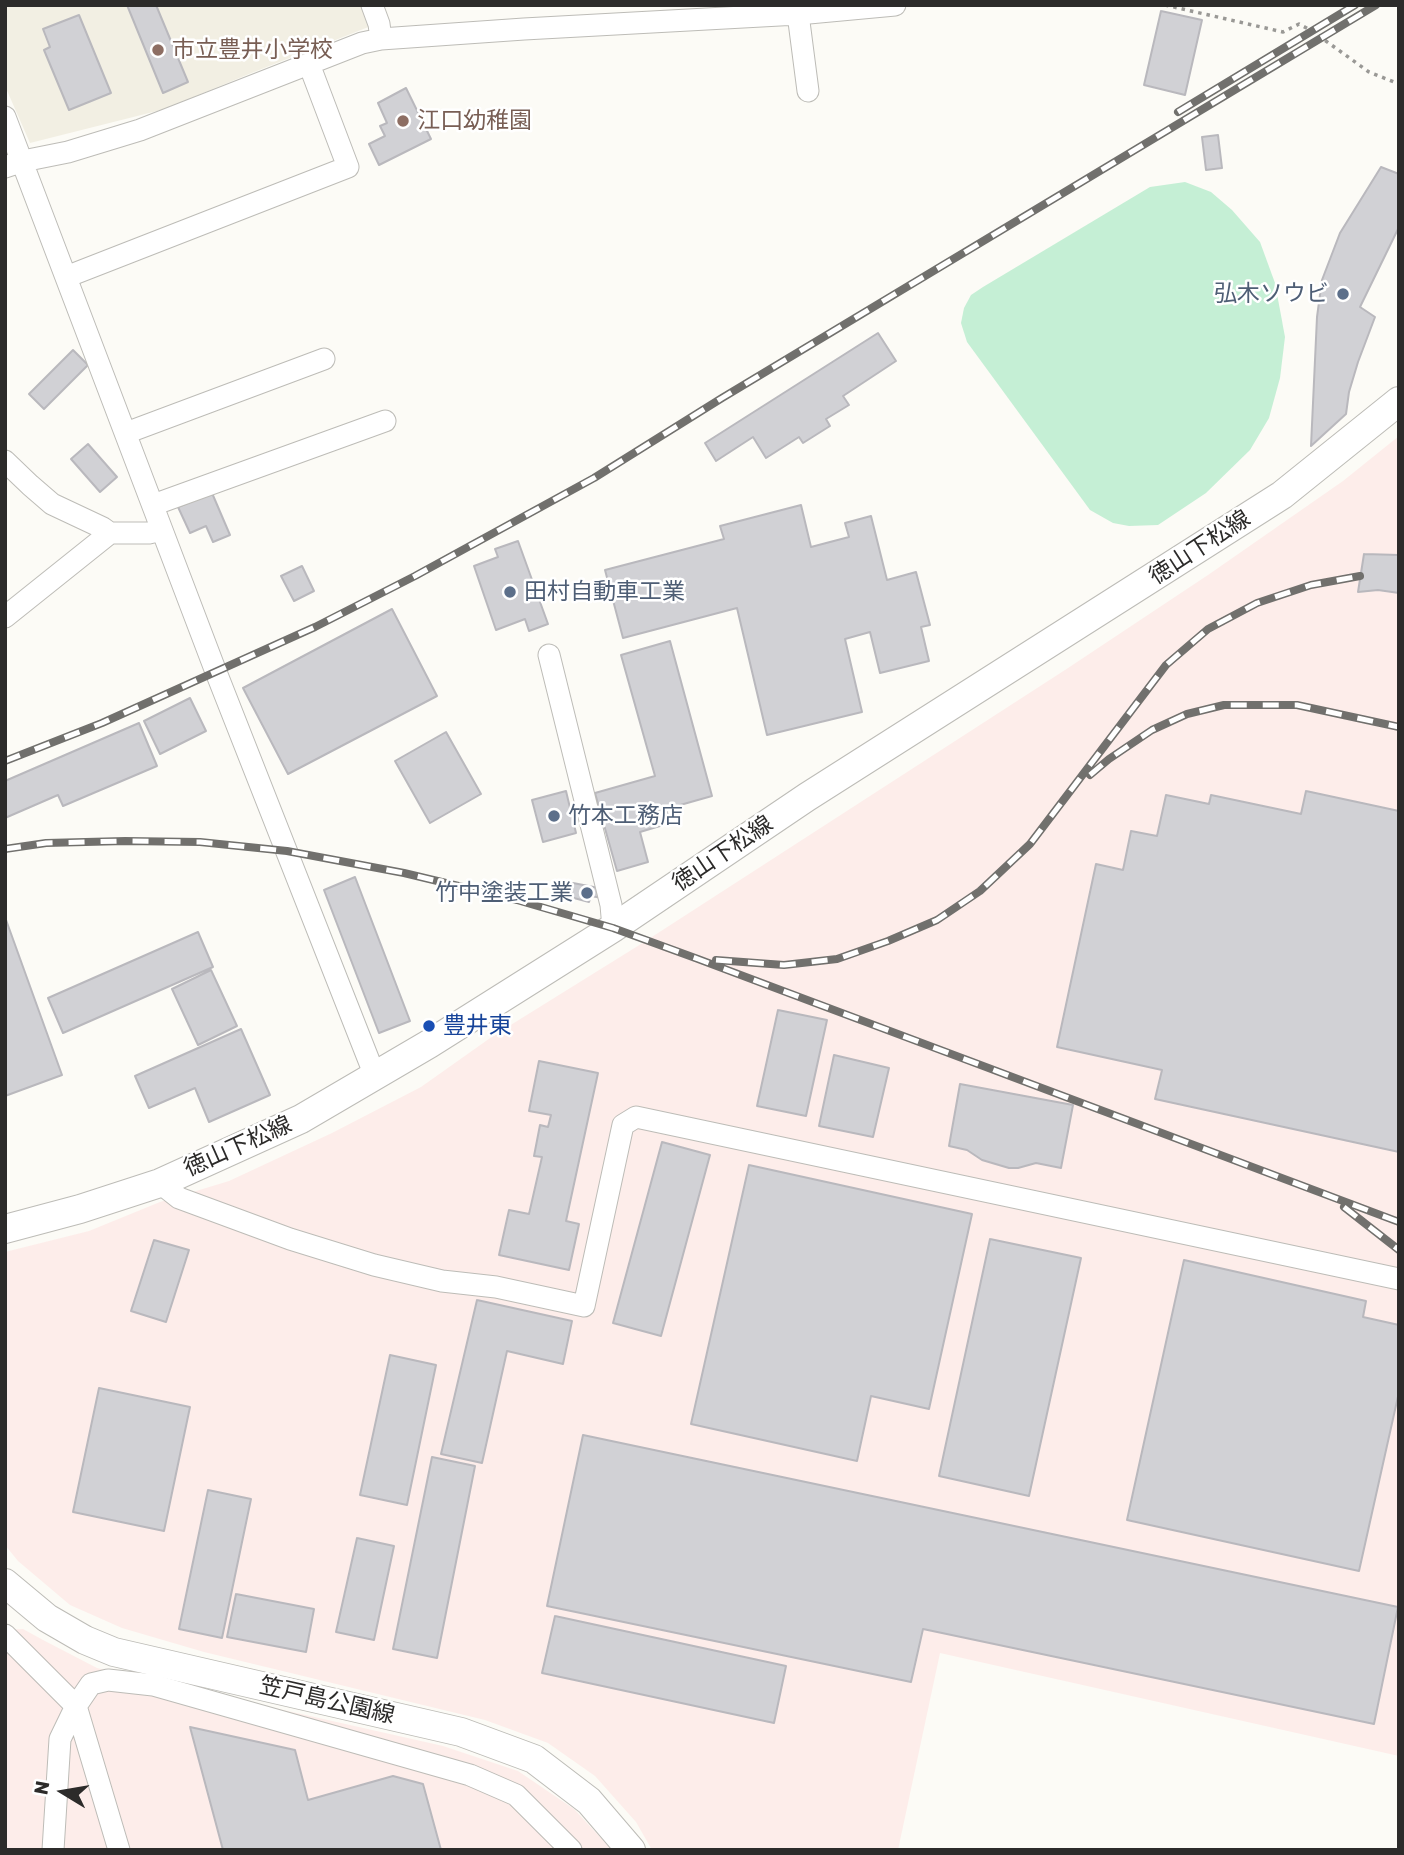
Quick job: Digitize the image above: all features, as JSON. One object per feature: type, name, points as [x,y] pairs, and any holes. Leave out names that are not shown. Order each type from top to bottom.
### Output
[{"type":"main road","name":"徳山下松線","points":[[5,1228],[79,1209],[160,1182],[301,1119],[429,1044],[613,928],[807,797],[1282,495],[1399,401]]},
{"type":"main road","name":"笠戸島公園線","points":[[5,1583],[47,1618],[85,1640],[114,1652],[460,1732],[534,1759],[589,1801],[631,1850]]},
{"type":"street","points":[[372,5],[381,39]]},
{"type":"street","points":[[14,164],[68,152],[140,130],[362,43],[381,39],[798,14],[895,5]]},
{"type":"street","points":[[798,14],[808,91]]},
{"type":"street","points":[[66,277],[348,166],[309,64]]},
{"type":"street","points":[[5,117],[14,164],[66,277],[216,672],[375,1076]]},
{"type":"street","points":[[126,433],[324,359]]},
{"type":"street","points":[[153,505],[385,421]]},
{"type":"street","points":[[5,461],[52,504],[110,533],[149,533],[162,530]]},
{"type":"street","points":[[5,617],[110,533]]},
{"type":"street","points":[[548,655],[611,905],[613,928]]},
{"type":"street","points":[[160,1182],[179,1198],[290,1239],[374,1265],[584,1306],[623,1125],[636,1116],[1399,1279]]},
{"type":"street","points":[[5,1634],[76,1706],[119,1850]]},
{"type":"street","points":[[53,1850],[60,1739],[76,1706],[91,1684],[108,1680],[153,1685],[470,1775],[516,1795],[571,1850]]},
{"type":"path","points":[[1165,5],[1283,32],[1299,24],[1369,72],[1399,84]]},
{"type":"shaded area","name":"市立豊井小学校","points":[[5,5],[364,5],[371,26],[165,109],[30,143],[5,86]]},
{"type":"shaded area","points":[[1399,436],[1399,1756],[940,1653],[898,1850],[652,1850],[636,1822],[595,1776],[548,1743],[485,1720],[204,1652],[122,1628],[70,1605],[18,1561],[5,1545],[5,1252],[89,1231],[160,1202],[229,1181],[332,1133],[421,1087],[493,1036],[641,944],[1208,575],[1343,481]]},
{"type":"shaded area","points":[[23,1629],[97,1668],[443,1746],[518,1771],[574,1809],[612,1850],[5,1850],[5,1630]]},
{"type":"green space","points":[[1185,182],[1211,192],[1232,210],[1260,242],[1275,283],[1285,337],[1280,378],[1269,418],[1250,450],[1206,493],[1158,525],[1129,526],[1113,523],[1090,510],[967,342],[961,323],[964,308],[971,295],[983,287],[1150,187]]},
{"type":"building","points":[[127,5],[156,5],[188,82],[163,93]]},
{"type":"building","points":[[1161,11],[1202,20],[1185,95],[1144,85]]},
{"type":"building","points":[[79,15],[111,93],[69,110],[44,50],[50,47],[43,29]]},
{"type":"building","points":[[406,88],[431,139],[379,165],[369,144],[385,136],[380,126],[387,123],[378,103]]},
{"type":"building","points":[[1218,135],[1222,168],[1206,170],[1202,137]]},
{"type":"building","name":"弘木ソウビ","points":[[1381,167],[1399,174],[1399,227],[1360,307],[1375,317],[1349,392],[1346,414],[1311,446],[1317,317],[1322,280],[1340,233]]},
{"type":"building","points":[[878,333],[896,361],[843,396],[849,405],[826,419],[830,426],[803,443],[799,437],[766,458],[753,437],[716,461],[705,443]]},
{"type":"building","points":[[73,350],[88,365],[44,409],[29,394]]},
{"type":"building","points":[[88,444],[117,477],[100,492],[71,459]]},
{"type":"building","points":[[212,493],[230,535],[213,542],[206,526],[190,533],[178,507]]},
{"type":"building","points":[[801,505],[811,547],[849,537],[845,523],[871,516],[887,580],[916,572],[930,625],[921,627],[929,661],[880,673],[870,632],[845,639],[862,712],[767,735],[737,608],[623,638],[605,570],[724,539],[720,526]]},
{"type":"building","name":"田村自動車工業","points":[[518,541],[548,624],[529,631],[525,619],[496,630],[474,566],[498,557],[495,549]]},
{"type":"building","points":[[1364,554],[1399,555],[1399,593],[1378,590],[1358,592]]},
{"type":"building","points":[[302,566],[314,591],[294,601],[281,576]]},
{"type":"building","points":[[392,609],[437,696],[288,774],[243,688]]},
{"type":"building","points":[[670,641],[712,796],[666,809],[670,823],[640,832],[648,862],[617,871],[595,793],[655,776],[621,655]]},
{"type":"building","points":[[190,698],[206,731],[160,754],[144,721]]},
{"type":"building","points":[[139,723],[157,766],[63,806],[58,795],[5,818],[5,781]]},
{"type":"building","points":[[446,732],[481,794],[430,823],[395,761]]},
{"type":"building","name":"竹本工務店","points":[[566,791],[576,833],[543,842],[532,800]]},
{"type":"building","points":[[1306,791],[1399,811],[1399,1152],[1155,1099],[1162,1070],[1057,1047],[1096,864],[1123,870],[1131,831],[1157,836],[1166,795],[1209,804],[1211,795],[1301,814]]},
{"type":"building","points":[[355,877],[410,1021],[379,1033],[324,890]]},
{"type":"building","name":"竹中塗装工業","points":[[573,883],[604,889],[602,898],[591,896],[589,902],[570,897]]},
{"type":"building","points":[[5,917],[62,1075],[5,1096]]},
{"type":"building","points":[[198,932],[213,967],[63,1033],[48,998]]},
{"type":"building","points":[[211,970],[237,1026],[198,1045],[172,989]]},
{"type":"building","points":[[778,1010],[827,1020],[806,1116],[757,1106]]},
{"type":"building","points":[[241,1029],[270,1095],[209,1122],[195,1088],[149,1108],[135,1076]]},
{"type":"building","points":[[834,1055],[889,1068],[873,1137],[819,1126]]},
{"type":"building","points":[[539,1061],[598,1073],[566,1221],[579,1224],[569,1270],[499,1255],[509,1210],[529,1214],[542,1157],[534,1156],[540,1125],[548,1127],[551,1115],[529,1111]]},
{"type":"building","points":[[960,1084],[1073,1105],[1061,1168],[1036,1163],[1009,1168],[982,1160],[967,1150],[949,1146]]},
{"type":"building","points":[[662,1142],[710,1155],[661,1336],[613,1323]]},
{"type":"building","points":[[749,1165],[972,1214],[929,1409],[871,1396],[857,1461],[691,1424]]},
{"type":"building","points":[[990,1239],[1081,1258],[1029,1496],[939,1476]]},
{"type":"building","points":[[154,1240],[189,1250],[166,1322],[131,1311]]},
{"type":"building","points":[[1184,1260],[1366,1301],[1363,1317],[1399,1325],[1399,1392],[1359,1571],[1127,1520]]},
{"type":"building","points":[[477,1300],[572,1321],[563,1364],[507,1351],[482,1463],[441,1454]]},
{"type":"building","points":[[390,1355],[436,1365],[407,1505],[360,1495]]},
{"type":"building","points":[[99,1388],[190,1407],[164,1531],[73,1512]]},
{"type":"building","points":[[583,1435],[1398,1607],[1374,1724],[923,1629],[911,1682],[547,1606]]},
{"type":"building","points":[[432,1457],[475,1466],[437,1658],[393,1649]]},
{"type":"building","points":[[208,1490],[251,1499],[222,1638],[179,1629]]},
{"type":"building","points":[[357,1538],[394,1546],[374,1640],[336,1632]]},
{"type":"building","points":[[236,1594],[314,1609],[306,1652],[227,1637]]},
{"type":"building","points":[[555,1616],[786,1666],[774,1723],[542,1673]]},
{"type":"building","points":[[190,1727],[295,1750],[308,1800],[393,1776],[423,1784],[441,1850],[223,1850]]},
{"type":"railway","points":[[1178,112],[1355,5]]},
{"type":"railway","points":[[5,761],[102,723],[315,627],[415,576],[594,478],[722,398],[1376,5]]},
{"type":"railway","points":[[716,960],[784,965],[837,959],[937,920],[980,891],[1030,844],[1166,665],[1208,629],[1257,603],[1311,585],[1360,576]]},
{"type":"railway","points":[[1090,775],[1152,730],[1187,714],[1224,705],[1297,705],[1399,727]]},
{"type":"railway","points":[[5,849],[46,843],[200,842],[287,851],[404,873],[517,900],[613,928],[698,959],[1399,1222]]},
{"type":"railway","points":[[1344,1207],[1399,1250]]},
{"type":"place","name":"市立豊井小学校","points":[[158,50]]},
{"type":"place","name":"江口幼稚園","points":[[403,121]]},
{"type":"place","name":"弘木ソウビ","points":[[1343,294]]},
{"type":"place","name":"田村自動車工業","points":[[510,592]]},
{"type":"place","name":"竹本工務店","points":[[554,816]]},
{"type":"place","name":"竹中塗装工業","points":[[587,893]]},
{"type":"place","name":"豊井東","points":[[429,1026]]}]
